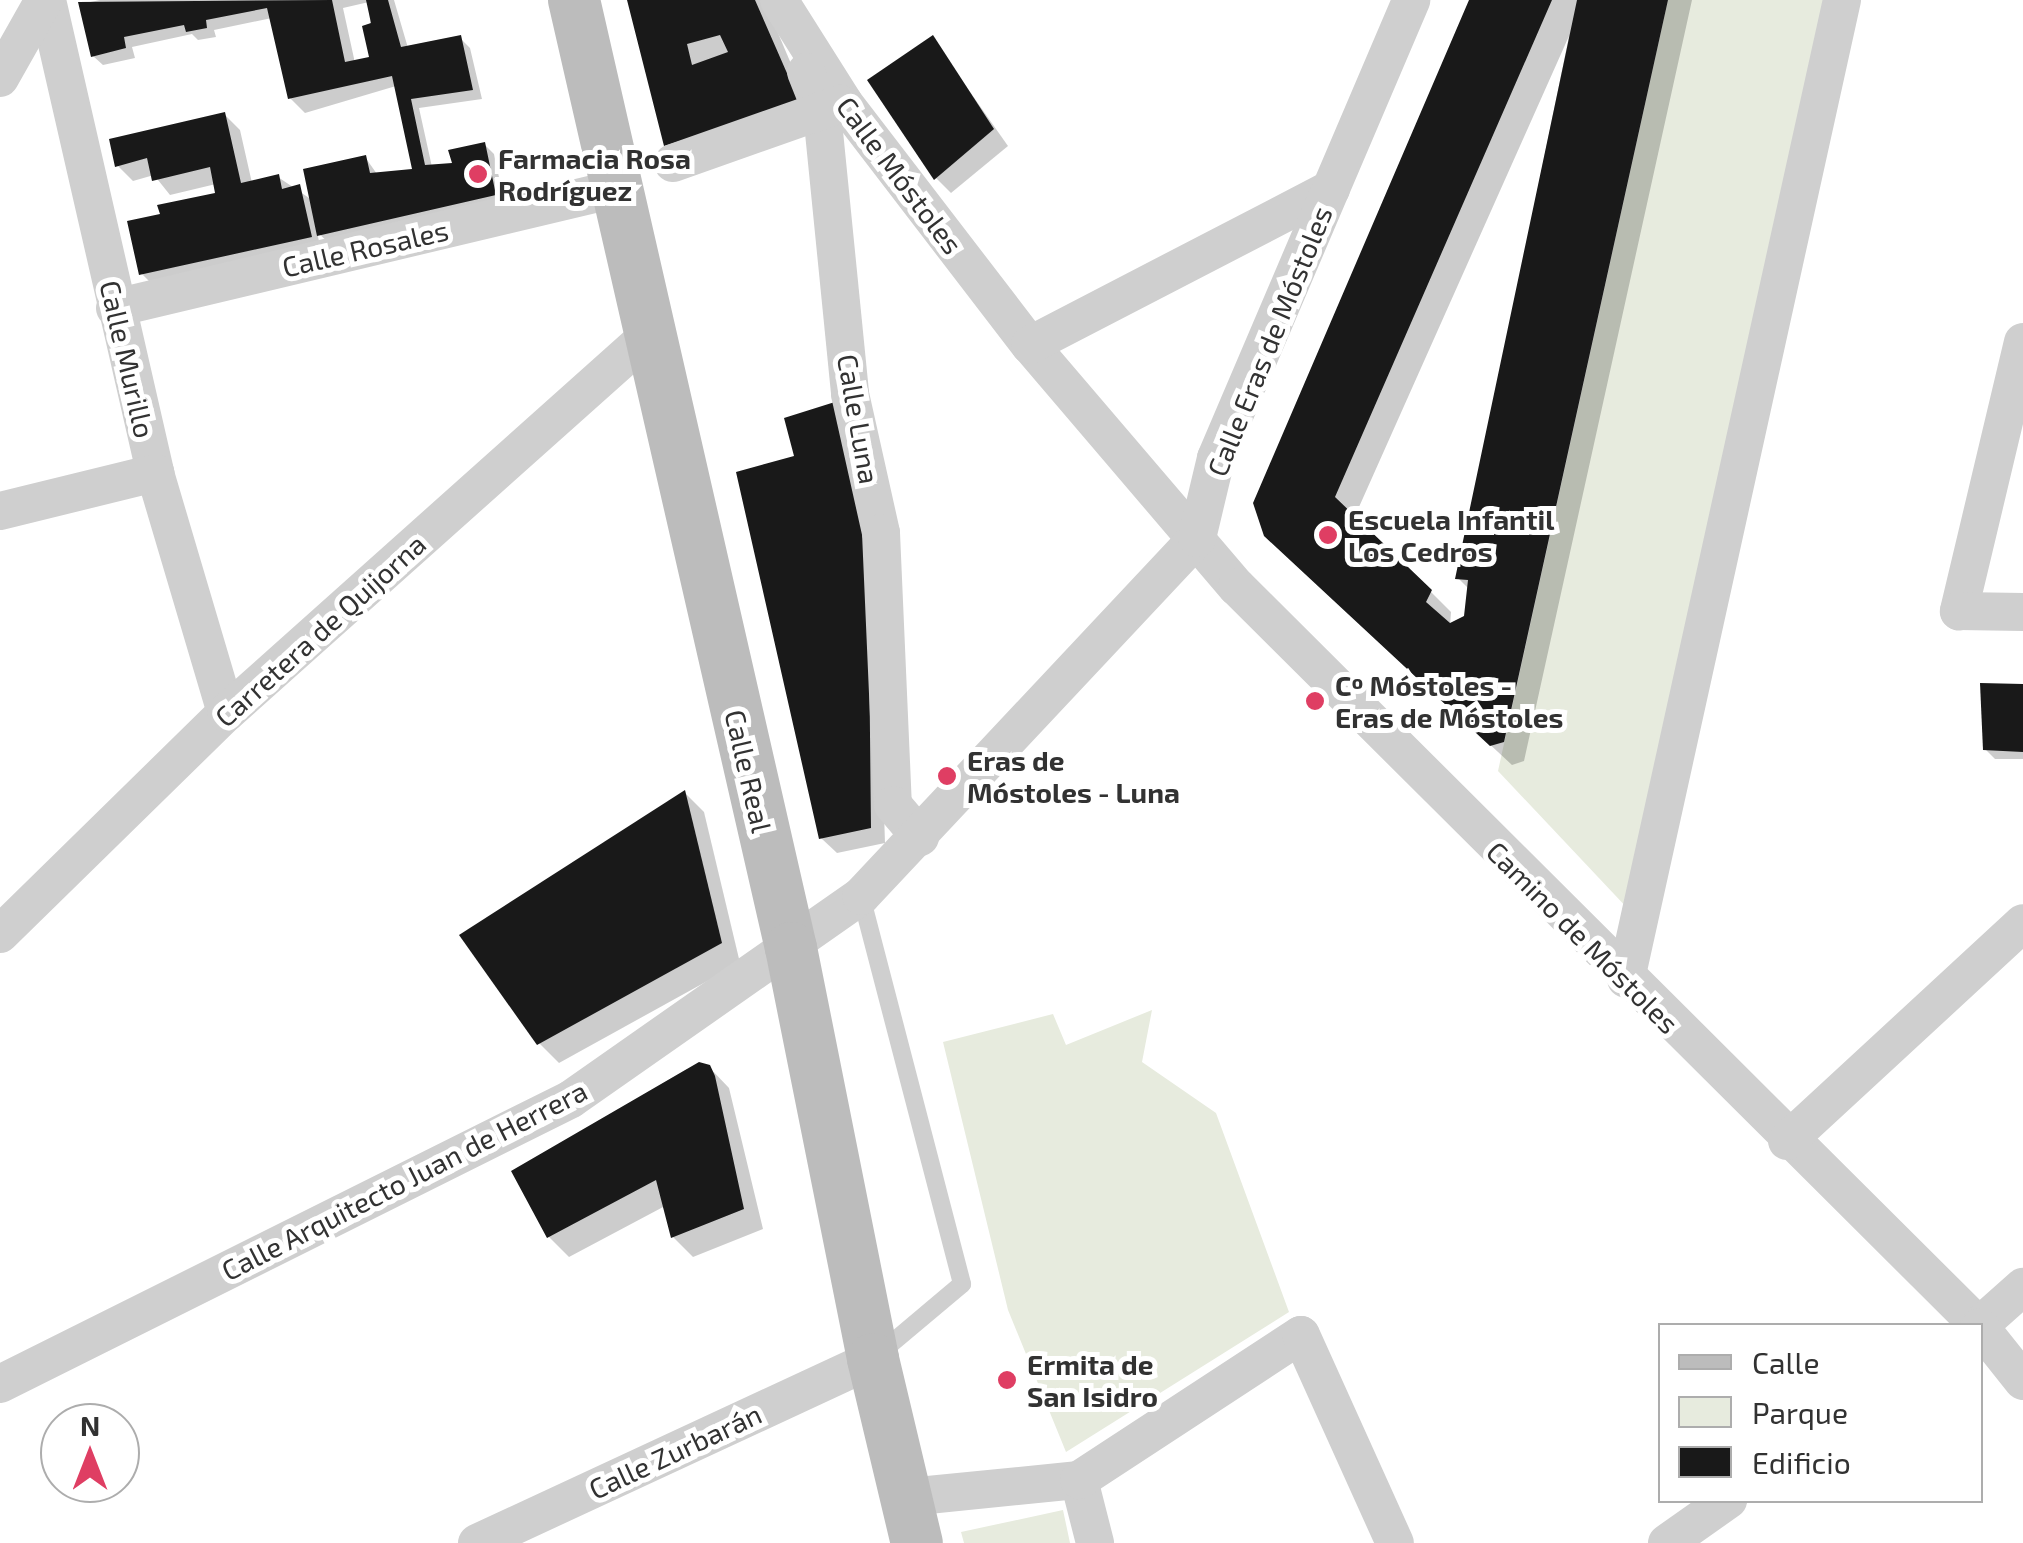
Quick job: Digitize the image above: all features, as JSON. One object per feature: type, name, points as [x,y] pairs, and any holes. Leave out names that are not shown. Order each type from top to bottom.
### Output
[{"type":"street","points":[[0,78],[46,0]]},
{"type":"street","name":"Calle Murillo","points":[[46,0],[155,473],[226,714]]},
{"type":"street","name":"Calle Real","points":[[574,0],[790,948],[873,1359],[913,1520]]},
{"type":"street","name":"Calle Luna","points":[[778,0],[833,107],[850,394],[881,533],[894,805],[920,837]]},
{"type":"street","name":"Calle Eras de Móstoles","points":[[1198,538],[1216,458],[1410,0]]},
{"type":"street","points":[[1626,978],[1842,0]]},
{"type":"street","points":[[673,163],[833,107]]},
{"type":"street","name":"Calle Móstoles","points":[[833,107],[1030,345],[1198,538]]},
{"type":"street","name":"Calle Rosales","points":[[115,308],[615,189]]},
{"type":"street","points":[[1030,345],[1331,189]]},
{"type":"street","name":"Carretera de Quijorna","points":[[0,934],[226,714],[649,336]]},
{"type":"street","points":[[2023,342],[1960,611],[2023,612]]},
{"type":"street","points":[[0,511],[155,473]]},
{"type":"street","points":[[790,948],[861,896],[920,837],[1198,538]]},
{"type":"street","name":"Camino de Móstoles","points":[[1198,538],[1331,686],[1787,1141],[1977,1323]]},
{"type":"street","points":[[1787,1141],[2023,923]]},
{"type":"street","name":"Calle Arquitecto Juan de Herrera","points":[[0,1384],[570,1099],[790,948]]},
{"type":"street","points":[[1983,1323],[2023,1287]]},
{"type":"street","name":"Camino de Móstoles","points":[[1983,1330],[2023,1382]]},
{"type":"street","points":[[913,1520],[1080,1480],[1301,1335],[1395,1543]]},
{"type":"street","name":"Calle Zurbarán","points":[[477,1543],[873,1359]]},
{"type":"street","points":[[1080,1480],[1095,1543]]},
{"type":"street","points":[[1667,1543],[1724,1503]]},
{"type":"lane","points":[[861,896],[962,1284],[873,1359]]},
{"type":"green space","points":[[1668,0],[1829,0],[1630,911],[1498,771]]},
{"type":"green space","points":[[1152,1010],[1142,1062],[1216,1113],[1289,1312],[1066,1452],[1008,1310],[943,1042],[1053,1014],[1066,1045]]},
{"type":"green space","points":[[1063,1510],[1070,1543],[964,1543],[961,1532]]},
{"type":"building","points":[[332,0],[345,62],[369,57],[362,26],[371,23],[366,0],[388,0],[401,47],[461,35],[473,90],[411,99],[425,165],[452,163],[448,150],[485,142],[496,195],[317,236],[303,169],[366,155],[370,173],[412,169],[392,76],[288,99],[267,8],[206,20],[207,28],[186,32],[184,25],[124,37],[126,48],[91,57],[78,2]]},
{"type":"building","points":[[627,0],[755,0],[800,103],[664,146]],"holes":[[[720,35],[728,52],[692,65],[687,44]]]},
{"type":"building","points":[[1469,0],[1552,0],[1335,497],[1432,590],[1426,602],[1450,623],[1464,616],[1468,580],[1455,579],[1577,0],[1668,0],[1504,742],[1490,746],[1264,536],[1253,503]]},
{"type":"building","points":[[933,35],[994,129],[934,180],[867,80]]},
{"type":"building","points":[[225,112],[241,183],[279,174],[282,189],[300,184],[312,237],[139,275],[127,221],[160,214],[157,205],[215,193],[210,167],[152,181],[147,158],[115,167],[109,139]]},
{"type":"building","points":[[838,401],[868,548],[871,828],[819,839],[736,472],[794,456],[784,418]]},
{"type":"building","points":[[1980,683],[2023,684],[2023,752],[1983,750]]},
{"type":"building","points":[[685,790],[722,943],[537,1045],[459,935]]},
{"type":"building","points":[[699,1062],[710,1065],[715,1076],[744,1209],[671,1238],[656,1180],[547,1238],[511,1171]]},
{"type":"place","name":"Farmacia Rosa Rodríguez","points":[[478,174]]},
{"type":"place","name":"Escuela Infantil Los Cedros","points":[[1328,535]]},
{"type":"place","name":"Cº Móstoles - Eras de Móstoles","points":[[1315,701]]},
{"type":"place","name":"Eras de Móstoles - Luna","points":[[947,776]]},
{"type":"place","name":"Ermita de San Isidro","points":[[1007,1380]]}]
